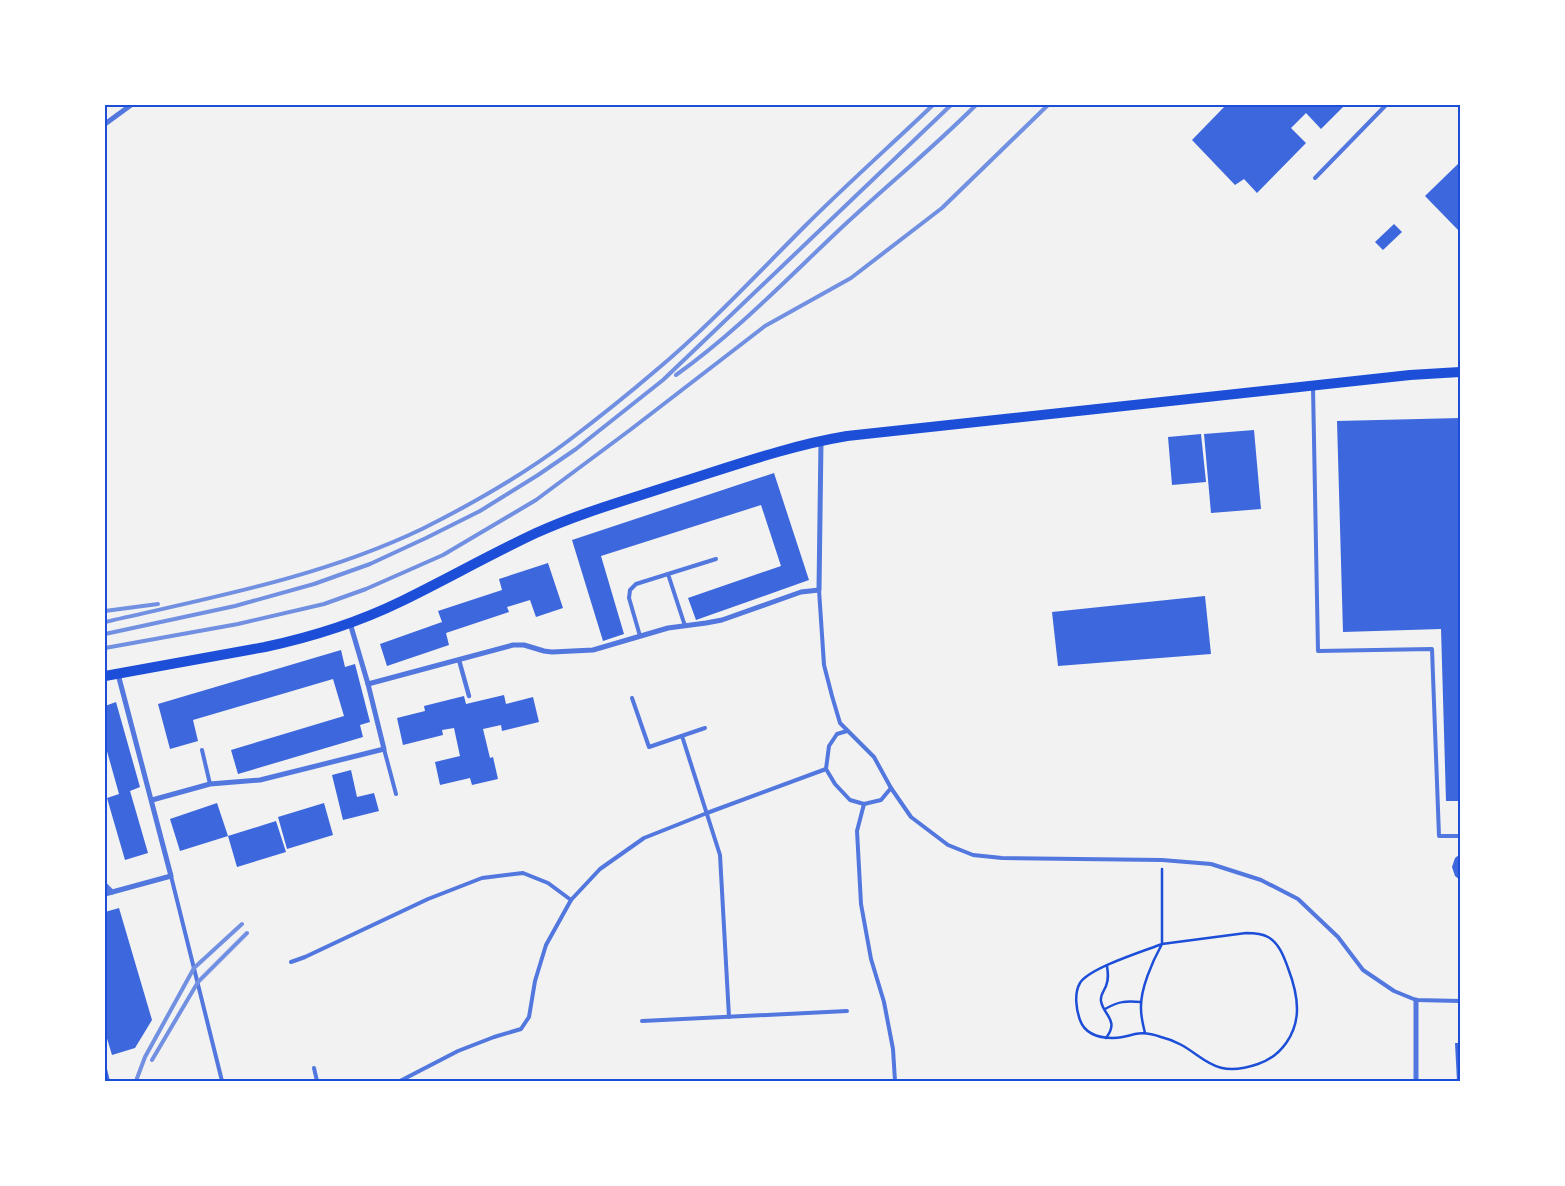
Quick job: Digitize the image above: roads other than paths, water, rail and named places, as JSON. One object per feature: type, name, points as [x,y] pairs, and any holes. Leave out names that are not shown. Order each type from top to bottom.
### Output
[{"type":"main road","points":[[105,676],[281,644],[350,623],[400,602],[569,518],[768,454],[821,440],[1313,385],[1410,375],[1457,373]]},
{"type":"street","points":[[105,124],[131,105]]},
{"type":"street","points":[[368,684],[513,645],[524,645],[544,651],[593,650],[668,628],[722,620],[801,592],[819,590],[821,440]]},
{"type":"street","points":[[152,800],[210,784],[260,780],[384,749],[350,623]]},
{"type":"street","points":[[459,660],[469,696]]},
{"type":"street","points":[[105,894],[171,876],[118,673]]},
{"type":"street","points":[[105,885],[112,892]]},
{"type":"street","points":[[1416,1000],[1416,1081]]},
{"type":"lane","points":[[1315,178],[1386,105]]},
{"type":"lane","points":[[1313,385],[1318,651],[1432,650],[1439,836],[1460,836]]},
{"type":"lane","points":[[640,636],[629,598],[630,590],[636,584],[716,559]]},
{"type":"lane","points":[[668,574],[685,626]]},
{"type":"lane","points":[[819,590],[824,664],[840,723],[874,757],[891,788],[911,817],[948,845],[973,855],[1002,858],[1162,860],[1212,864],[1261,880],[1298,899],[1338,937],[1363,970],[1394,991],[1416,1000],[1460,1001]]},
{"type":"lane","points":[[632,698],[649,747],[705,728]]},
{"type":"lane","points":[[847,731],[837,734],[829,746],[826,769],[835,784],[850,800],[864,804],[881,800],[891,788]]},
{"type":"lane","points":[[682,736],[720,854],[729,1017]]},
{"type":"lane","points":[[384,749],[396,794]]},
{"type":"lane","points":[[202,750],[210,784]]},
{"type":"lane","points":[[400,1081],[458,1051],[521,1029],[529,1016],[535,981],[546,945],[571,900],[600,870],[644,838],[826,769]]},
{"type":"lane","points":[[864,804],[858,831],[861,904],[872,959],[884,1002],[893,1049],[895,1081]]},
{"type":"lane","points":[[291,962],[428,899],[482,878],[523,873],[548,883],[571,900]]},
{"type":"lane","points":[[171,876],[222,1081]]},
{"type":"lane","points":[[642,1021],[847,1012]]},
{"type":"lane","points":[[314,1068],[318,1081]]},
{"type":"railway","points":[[105,622],[266,584],[345,560],[384,546],[422,529],[515,477],[579,433],[674,355],[822,210],[933,105]]},
{"type":"railway","points":[[105,634],[235,606],[314,584],[370,564],[480,511],[538,475],[576,449],[663,380],[951,105]]},
{"type":"railway","points":[[676,375],[719,342],[976,105]]},
{"type":"railway","points":[[105,648],[238,624],[324,604],[366,589],[443,555],[536,500],[765,326],[851,278],[942,208],[1048,105]]},
{"type":"railway","points":[[105,611],[158,604]]},
{"type":"railway","points":[[136,1081],[145,1057],[194,968],[242,924]]},
{"type":"railway","points":[[152,1060],[198,982],[247,933]]}]
